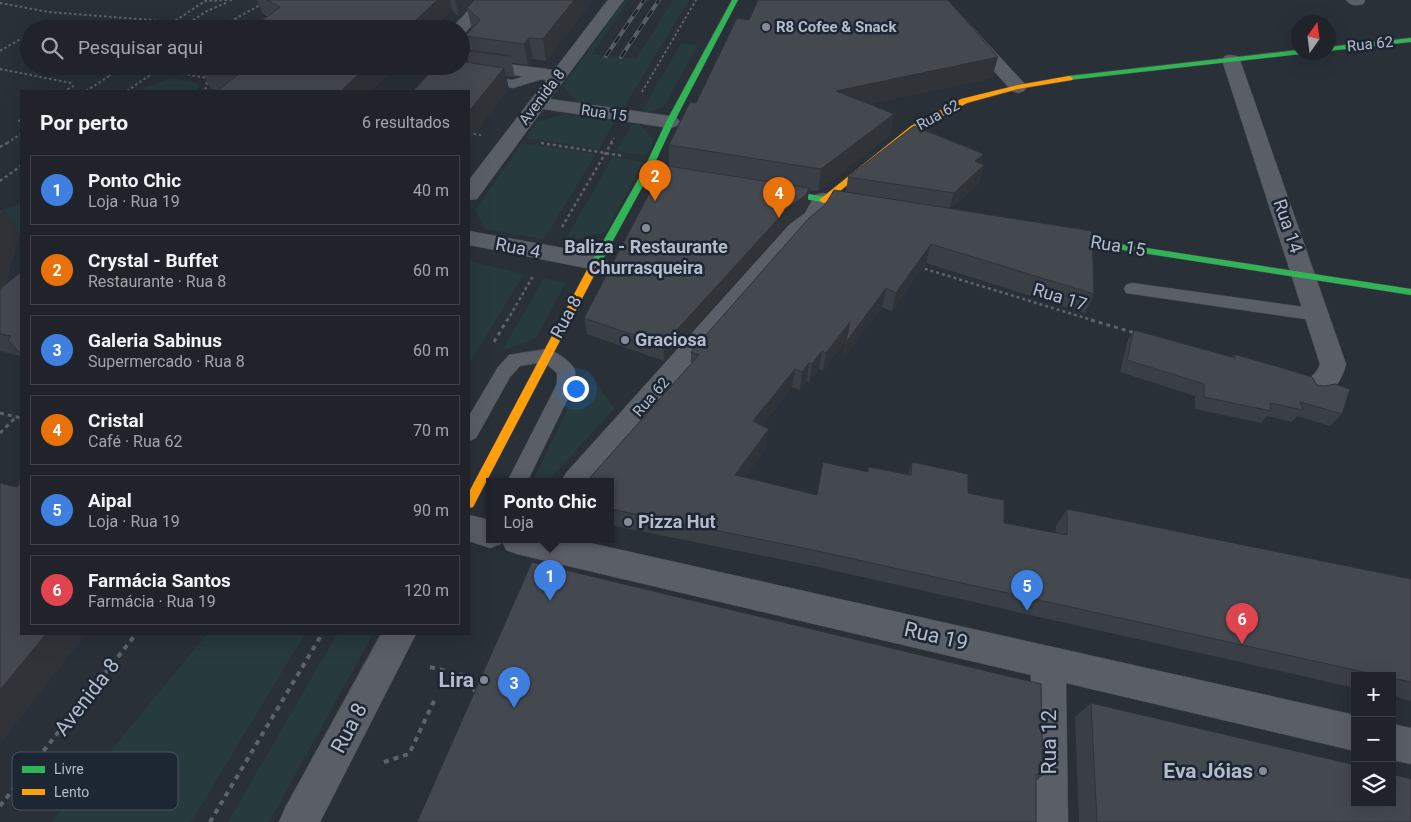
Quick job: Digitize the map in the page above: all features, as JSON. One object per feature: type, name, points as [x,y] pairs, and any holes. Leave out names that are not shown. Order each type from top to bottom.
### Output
[{"type":"street","points":[[468,20],[487,0]]},
{"type":"street","name":"Avenida 8","points":[[470,193],[537,103],[552,75],[616,0]]},
{"type":"street","name":"Rua 8","points":[[470,500],[546,354],[648,170],[670,122],[735,0]]},
{"type":"street","points":[[937,1],[1018,87]]},
{"type":"street","name":"Rua 62","points":[[1336,48],[1411,40]]},
{"type":"street","name":"Rua 62","points":[[579,478],[796,230],[813,217],[823,200],[914,128],[964,101],[1018,87],[1064,79],[1291,53]]},
{"type":"street","name":"Rua 14","points":[[1231,60],[1333,364],[1330,376],[1315,388]]},
{"type":"street","points":[[470,71],[552,75]]},
{"type":"street","name":"Rua 15","points":[[537,103],[670,122]]},
{"type":"street","points":[[648,170],[706,180]]},
{"type":"street","points":[[764,190],[872,208]]},
{"type":"street","name":"Rua 15","points":[[1049,235],[1411,292]]},
{"type":"street","name":"Rua 4","points":[[470,238],[596,262]]},
{"type":"street","points":[[470,528],[486,533]]},
{"type":"street","name":"Rua 19","points":[[537,543],[1351,732]]},
{"type":"street","name":"Rua 8","points":[[300,822],[398,635]]},
{"type":"street","name":"Rua 12","points":[[1048,662],[1048,822]]},
{"type":"street","points":[[1396,743],[1411,746]]},
{"type":"lane","points":[[1132,289],[1318,316]]},
{"type":"lane","points":[[470,431],[504,372],[515,360],[546,354],[566,370],[566,384],[519,478]]},
{"type":"path","points":[[193,20],[207,11],[232,0]]},
{"type":"path","points":[[233,20],[268,0]]},
{"type":"path","points":[[493,344],[696,0]]},
{"type":"path","points":[[176,20],[205,1],[228,2]]},
{"type":"path","points":[[0,2],[49,12],[151,20]]},
{"type":"path","points":[[264,20],[268,14],[271,14],[275,19],[271,20]]},
{"type":"path","points":[[0,51],[20,39]]},
{"type":"path","points":[[0,69],[20,73]]},
{"type":"path","points":[[30,75],[71,83],[73,86],[67,90]]},
{"type":"path","points":[[129,90],[151,75]]},
{"type":"path","points":[[189,75],[208,78],[205,90]]},
{"type":"path","points":[[88,90],[110,76]]},
{"type":"path","points":[[0,147],[20,135]]},
{"type":"path","points":[[510,138],[653,160]]},
{"type":"path","points":[[0,181],[20,167]]},
{"type":"path","name":"Rua 17","points":[[910,264],[1136,333]]},
{"type":"path","points":[[0,413],[20,418]]},
{"type":"path","points":[[0,432],[16,417]]},
{"type":"path","name":"Avenida 8","points":[[43,752],[135,635]]},
{"type":"path","points":[[210,822],[321,635]]},
{"type":"path","points":[[430,667],[466,676],[478,697]]},
{"type":"path","points":[[384,762],[409,754],[435,699]]},
{"type":"path","name":"Avenida 8","points":[[0,806],[12,791]]},
{"type":"green space","points":[[625,0],[629,0],[592,54],[636,59],[673,0],[689,0],[623,109],[578,102],[563,86]]},
{"type":"green space","points":[[681,43],[698,45],[664,107],[648,112],[642,111]]},
{"type":"green space","points":[[172,78],[198,83],[198,90],[143,90],[143,88]]},
{"type":"green space","points":[[564,114],[615,121],[599,149],[526,138],[537,122]]},
{"type":"green space","points":[[632,124],[640,125],[654,140],[646,156],[616,151]]},
{"type":"green space","points":[[522,143],[596,154],[544,239],[485,229],[475,210]]},
{"type":"green space","points":[[613,157],[643,162],[606,232],[564,242]]},
{"type":"green space","points":[[20,203],[20,236],[19,236],[0,211]]},
{"type":"green space","points":[[470,261],[524,274],[470,362]]},
{"type":"green space","points":[[544,278],[566,283],[536,338],[502,351]]},
{"type":"green space","points":[[587,369],[614,409],[551,478],[534,478]]},
{"type":"green space","points":[[206,635],[304,635],[191,822],[52,822],[62,810],[178,810],[178,752],[110,752]]},
{"type":"green space","points":[[336,635],[372,635],[269,822],[228,822]]},
{"type":"building","points":[[267,0],[437,0],[416,20],[263,20],[280,7]]},
{"type":"building","points":[[474,0],[574,0],[543,39],[529,38],[524,44],[470,37],[470,31],[480,20],[467,8]]},
{"type":"building","points":[[758,0],[948,0],[998,57],[836,91],[894,114],[821,169],[669,145],[690,102],[696,103],[737,18],[749,20]]},
{"type":"building","points":[[470,50],[511,56],[470,51]]},
{"type":"building","points":[[470,63],[504,68],[470,110],[470,90],[414,90],[428,75],[470,75]]},
{"type":"building","points":[[238,75],[358,75],[342,90],[218,90]]},
{"type":"building","points":[[914,126],[984,154],[975,161],[984,165],[954,193],[848,177]]},
{"type":"building","points":[[661,165],[809,188],[806,195],[789,207],[663,345],[584,318],[651,190],[649,190]]},
{"type":"building","points":[[834,190],[1092,231],[1094,294],[931,244],[896,293],[886,288],[846,342],[850,322],[826,353],[822,351],[812,364],[809,363],[802,372],[795,369],[753,421],[769,429],[735,475],[817,495],[823,462],[868,472],[869,467],[911,475],[912,462],[968,474],[968,493],[1004,500],[1004,523],[1067,535],[1067,509],[1411,579],[1411,682],[1396,679],[1396,672],[1364,672],[813,550],[614,510],[614,478],[590,478],[699,355],[691,352],[809,218],[825,205]]},
{"type":"building","points":[[20,273],[20,353],[8,340],[11,336],[0,334],[0,289]]},
{"type":"building","points":[[1134,330],[1235,358],[1234,354],[1279,367],[1312,377],[1317,385],[1335,384],[1350,389],[1342,414],[1300,402],[1303,410],[1270,403],[1271,411],[1204,397],[1204,384],[1127,360]]},
{"type":"building","points":[[0,483],[17,487],[20,483],[20,635],[45,635],[0,690]]},
{"type":"building","points":[[532,562],[1041,684],[1043,775],[1036,774],[1036,822],[417,822]]},
{"type":"building","points":[[1091,703],[1351,764],[1351,807],[1396,807],[1396,775],[1411,779],[1411,822],[1097,822]]},
{"type":"railway","points":[[606,56],[644,0]]},
{"type":"railway","points":[[621,57],[659,0]]},
{"type":"traffic: fast","points":[[593,268],[647,171],[670,122],[735,0]]},
{"type":"traffic: fast","points":[[1336,48],[1411,40]]},
{"type":"traffic: fast","points":[[1069,78],[1291,53]]},
{"type":"traffic: fast","points":[[772,191],[863,206]]},
{"type":"traffic: fast","points":[[1056,237],[1411,292]]},
{"type":"traffic: slow","points":[[823,200],[914,128],[964,101],[1018,87],[1069,78]]},
{"type":"traffic: slow","points":[[647,171],[695,179]]},
{"type":"traffic: slow","points":[[470,501],[593,268]]},
{"type":"place","name":"R8 Cofee & Snack","points":[[766,27]]},
{"type":"place","name":"Crystal - Buffet","points":[[655,201]]},
{"type":"place","name":"Cristal","points":[[779,218]]},
{"type":"place","name":"Baliza - Restaurante Churrasqueira","points":[[646,228]]},
{"type":"place","name":"Graciosa","points":[[625,340]]},
{"type":"place","name":"Pizza Hut","points":[[628,522]]},
{"type":"place","name":"Ponto Chic","points":[[550,601]]},
{"type":"place","name":"Aipal","points":[[1027,611]]},
{"type":"place","name":"Farmácia Santos","points":[[1242,644]]},
{"type":"place","name":"Lira","points":[[484,680]]},
{"type":"place","name":"Galeria Sabinus","points":[[514,708]]},
{"type":"place","name":"Eva Jóias","points":[[1263,771]]}]
